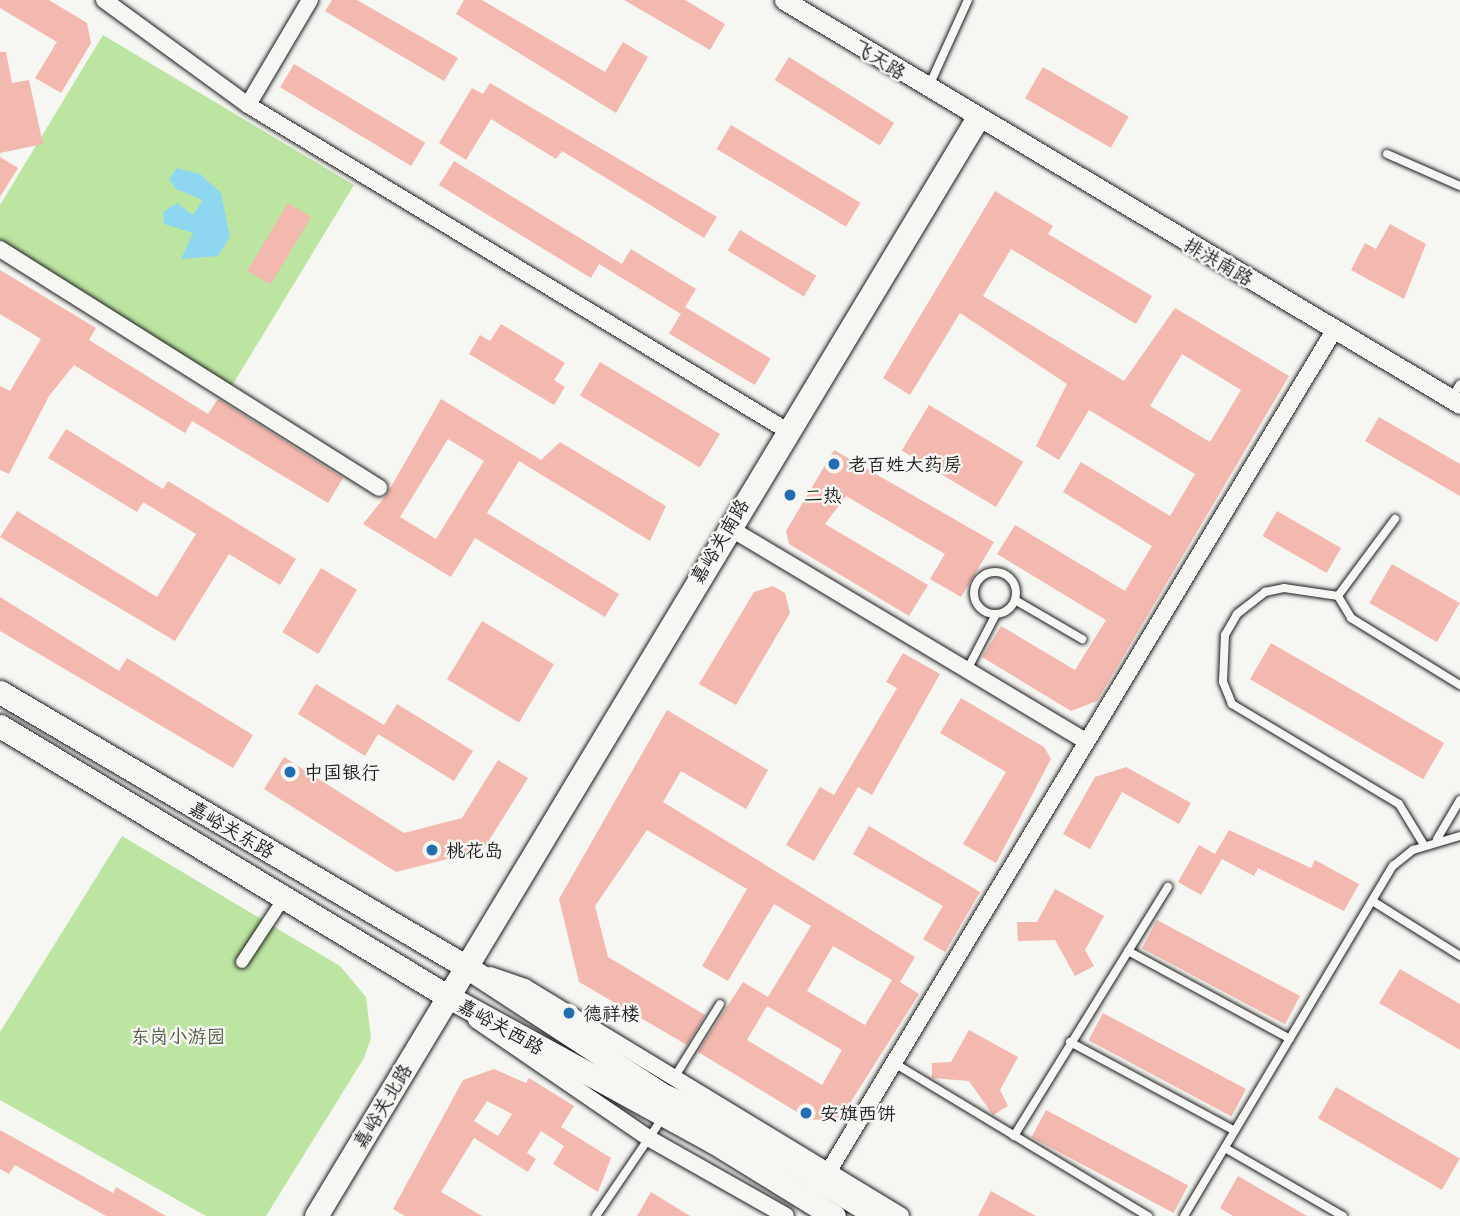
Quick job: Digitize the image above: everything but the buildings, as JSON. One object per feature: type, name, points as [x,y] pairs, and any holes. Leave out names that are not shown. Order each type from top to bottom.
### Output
[{"type":"main road","name":"嘉峪关南路","points":[[447,996],[786,430],[977,119]]},
{"type":"main road","name":"嘉峪关东路","points":[[0,692],[465,965]]},
{"type":"main road","name":"嘉峪关东路","points":[[0,726],[447,996]]},
{"type":"main road","name":"嘉峪关西路","points":[[465,965],[667,1097],[878,1216]]},
{"type":"main road","name":"嘉峪关西路","points":[[447,996],[667,1097]]},
{"type":"main road","name":"嘉峪关北路","points":[[316,1216],[447,996]]},
{"type":"main road","name":"嘉峪关西路","points":[[822,1184],[834,1216]]},
{"type":"street","points":[[104,0],[248,105],[786,430]]},
{"type":"street","points":[[248,105],[310,0]]},
{"type":"street","name":"飞天路","points":[[784,0],[977,119]]},
{"type":"street","name":"排洪南路","points":[[977,119],[1335,329],[1457,396]]},
{"type":"street","points":[[0,249],[379,488]]},
{"type":"street","points":[[901,1216],[822,1184],[1335,329]]},
{"type":"street","points":[[728,527],[1087,742]]},
{"type":"street","points":[[242,962],[284,898]]},
{"type":"street","name":"嘉峪关西路","points":[[447,996],[511,1050],[650,1139],[786,1216]]},
{"type":"lane","points":[[928,89],[968,0]]},
{"type":"lane","points":[[1387,154],[1460,186]]},
{"type":"lane","points":[[1338,596],[1395,519]]},
{"type":"lane","points":[[996,614],[976,603],[979,580],[1001,573],[1014,584],[1015,600]]},
{"type":"lane","points":[[1338,596],[1284,588],[1249,600],[1225,635],[1223,682],[1231,704],[1399,804],[1424,845]]},
{"type":"lane","points":[[1338,596],[1351,618],[1460,685]]},
{"type":"lane","points":[[967,670],[996,614],[1015,600]]},
{"type":"lane","points":[[1015,600],[1082,639]]},
{"type":"lane","points":[[1437,839],[1460,800]]},
{"type":"lane","points":[[1184,1216],[1393,866],[1437,839],[1460,836]]},
{"type":"lane","points":[[1014,1136],[1168,887]]},
{"type":"lane","points":[[1374,901],[1460,956]]},
{"type":"lane","points":[[1128,951],[1290,1039]]},
{"type":"lane","points":[[596,1216],[650,1139],[667,1097],[720,1004]]},
{"type":"lane","points":[[1070,1042],[1235,1132]]},
{"type":"lane","points":[[894,1063],[1148,1216]]},
{"type":"lane","points":[[1225,1148],[1343,1216]]},
{"type":"green space","points":[[103,35],[354,185],[230,389],[0,250],[0,205]]},
{"type":"green space","name":"东岗小游园","points":[[122,836],[340,966],[366,997],[371,1038],[364,1058],[266,1216],[206,1216],[0,1100],[0,1032]]},
{"type":"water","points":[[177,168],[200,174],[221,193],[230,236],[218,256],[181,259],[193,233],[164,224],[163,212],[177,203],[193,215],[203,200],[176,189],[169,179]]},
{"type":"place","name":"老百姓大药房","points":[[834,464]]},
{"type":"place","name":"二热","points":[[790,495]]},
{"type":"place","name":"中国银行","points":[[290,772]]},
{"type":"place","name":"桃花岛","points":[[432,850]]},
{"type":"place","name":"德祥楼","points":[[569,1013]]},
{"type":"place","name":"安旗西饼","points":[[806,1113]]}]
